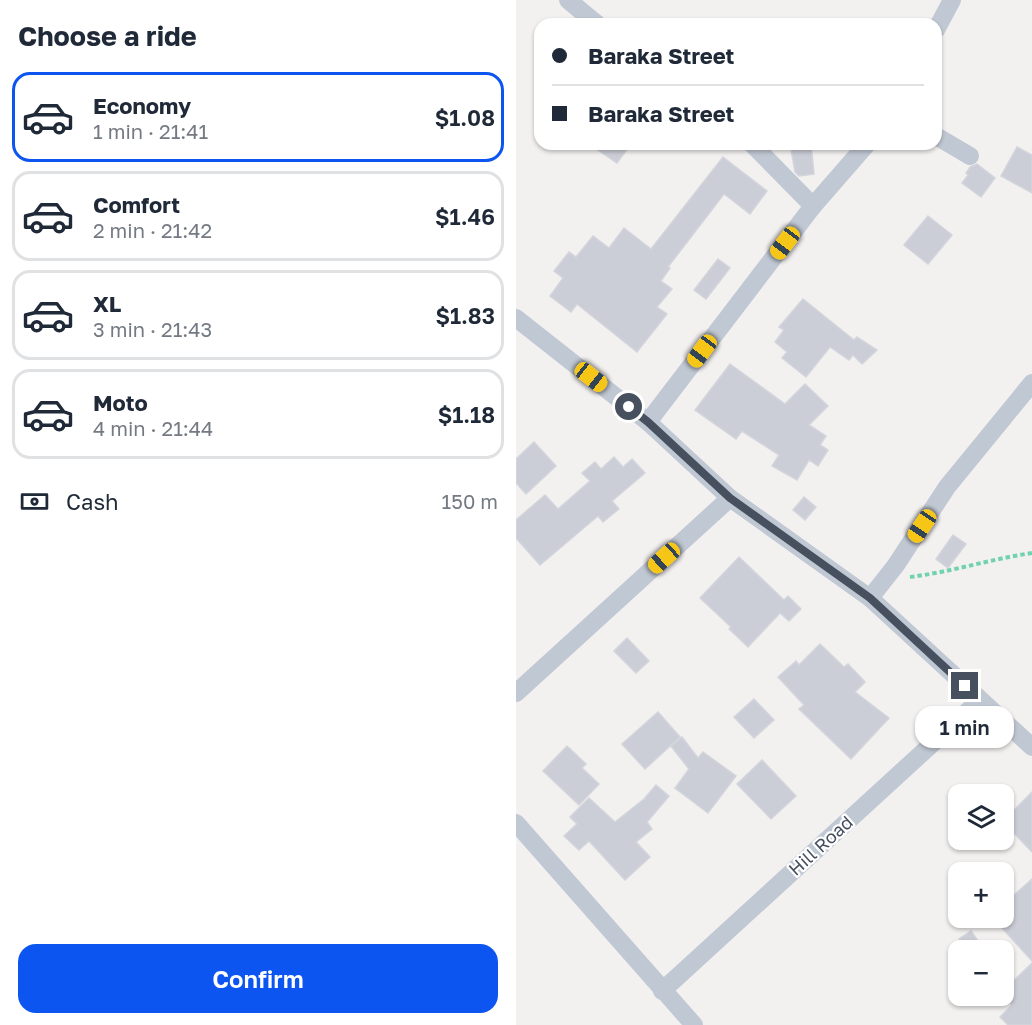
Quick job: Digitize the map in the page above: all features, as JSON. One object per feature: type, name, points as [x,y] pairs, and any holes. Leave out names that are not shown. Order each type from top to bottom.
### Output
[{"type":"street","points":[[568,0],[590,18]]},
{"type":"street","points":[[942,19],[952,0]]},
{"type":"street","points":[[942,139],[970,156]]},
{"type":"street","points":[[758,150],[813,206]]},
{"type":"street","points":[[648,422],[813,206],[862,150]]},
{"type":"street","points":[[516,318],[648,422],[730,498],[870,598],[1032,747]]},
{"type":"street","points":[[870,598],[885,580],[948,488],[1032,383]]},
{"type":"street","points":[[516,693],[730,498]]},
{"type":"street","name":"Hill Road","points":[[662,991],[980,700]]},
{"type":"street","points":[[516,823],[694,1025]]},
{"type":"path","points":[[885,580],[937,574],[998,558],[1032,553]]},
{"type":"building","points":[[1017,147],[1032,155],[1032,193],[1001,176]]},
{"type":"building","points":[[598,150],[627,150],[617,163]]},
{"type":"building","points":[[791,150],[812,150],[814,174],[799,176],[795,172]]},
{"type":"building","points":[[723,157],[767,191],[750,214],[724,194],[668,267],[670,268],[661,281],[672,289],[657,307],[667,314],[637,352],[577,304],[571,312],[550,296],[563,278],[554,271],[569,252],[576,257],[593,236],[609,248],[624,228],[651,249]]},
{"type":"building","points":[[977,164],[995,178],[981,197],[962,183],[970,167]]},
{"type":"building","points":[[928,216],[952,235],[928,264],[904,245]]},
{"type":"building","points":[[718,259],[730,268],[706,299],[694,290]]},
{"type":"building","points":[[803,299],[854,340],[857,337],[877,350],[862,364],[853,355],[849,360],[830,347],[806,377],[782,358],[787,352],[775,342],[784,330],[779,327]]},
{"type":"building","points":[[730,364],[785,404],[805,384],[828,406],[809,425],[826,436],[820,445],[828,450],[818,466],[809,460],[797,480],[772,466],[779,455],[742,431],[736,439],[695,410]]},
{"type":"building","points":[[534,442],[556,466],[526,494],[516,483],[516,459]]},
{"type":"building","points":[[614,457],[623,467],[632,459],[645,473],[612,501],[619,509],[603,522],[598,516],[540,565],[516,538],[516,520],[545,495],[558,509],[590,481],[582,473],[595,462],[601,469]]},
{"type":"building","points":[[804,497],[816,507],[805,520],[793,510]]},
{"type":"building","points":[[953,535],[966,544],[948,568],[936,559]]},
{"type":"building","points":[[739,557],[784,600],[788,596],[801,609],[789,621],[780,613],[748,647],[729,629],[731,627],[700,598]]},
{"type":"building","points":[[627,638],[649,661],[636,673],[614,651]]},
{"type":"building","points":[[820,644],[844,667],[848,664],[865,682],[855,692],[889,718],[851,759],[799,709],[804,705],[778,677],[796,661],[799,665]]},
{"type":"building","points":[[754,699],[774,720],[754,738],[734,717]]},
{"type":"building","points":[[658,712],[680,737],[645,769],[622,744]]},
{"type":"building","points":[[682,737],[698,758],[703,752],[736,776],[708,813],[675,788],[689,769],[671,746]]},
{"type":"building","points":[[567,746],[586,764],[582,768],[599,784],[579,805],[543,771]]},
{"type":"building","points":[[762,760],[796,796],[771,819],[737,784]]},
{"type":"building","points":[[656,785],[669,796],[647,822],[652,829],[636,842],[650,857],[625,880],[589,841],[579,850],[564,836],[577,824],[570,817],[589,798],[615,822],[644,799]]},
{"type":"building","points":[[1032,792],[1032,852],[1014,833],[1014,810]]},
{"type":"building","points":[[1032,879],[1032,961],[1002,928],[1014,928],[1014,895]]},
{"type":"building","points":[[971,931],[977,940],[960,940]]},
{"type":"building","points":[[1032,963],[1032,1025],[1008,1025],[1000,1017],[1011,1006],[1014,1006],[1014,980]]},
{"type":"route","points":[[629,407],[730,498],[870,598],[965,686]]}]
